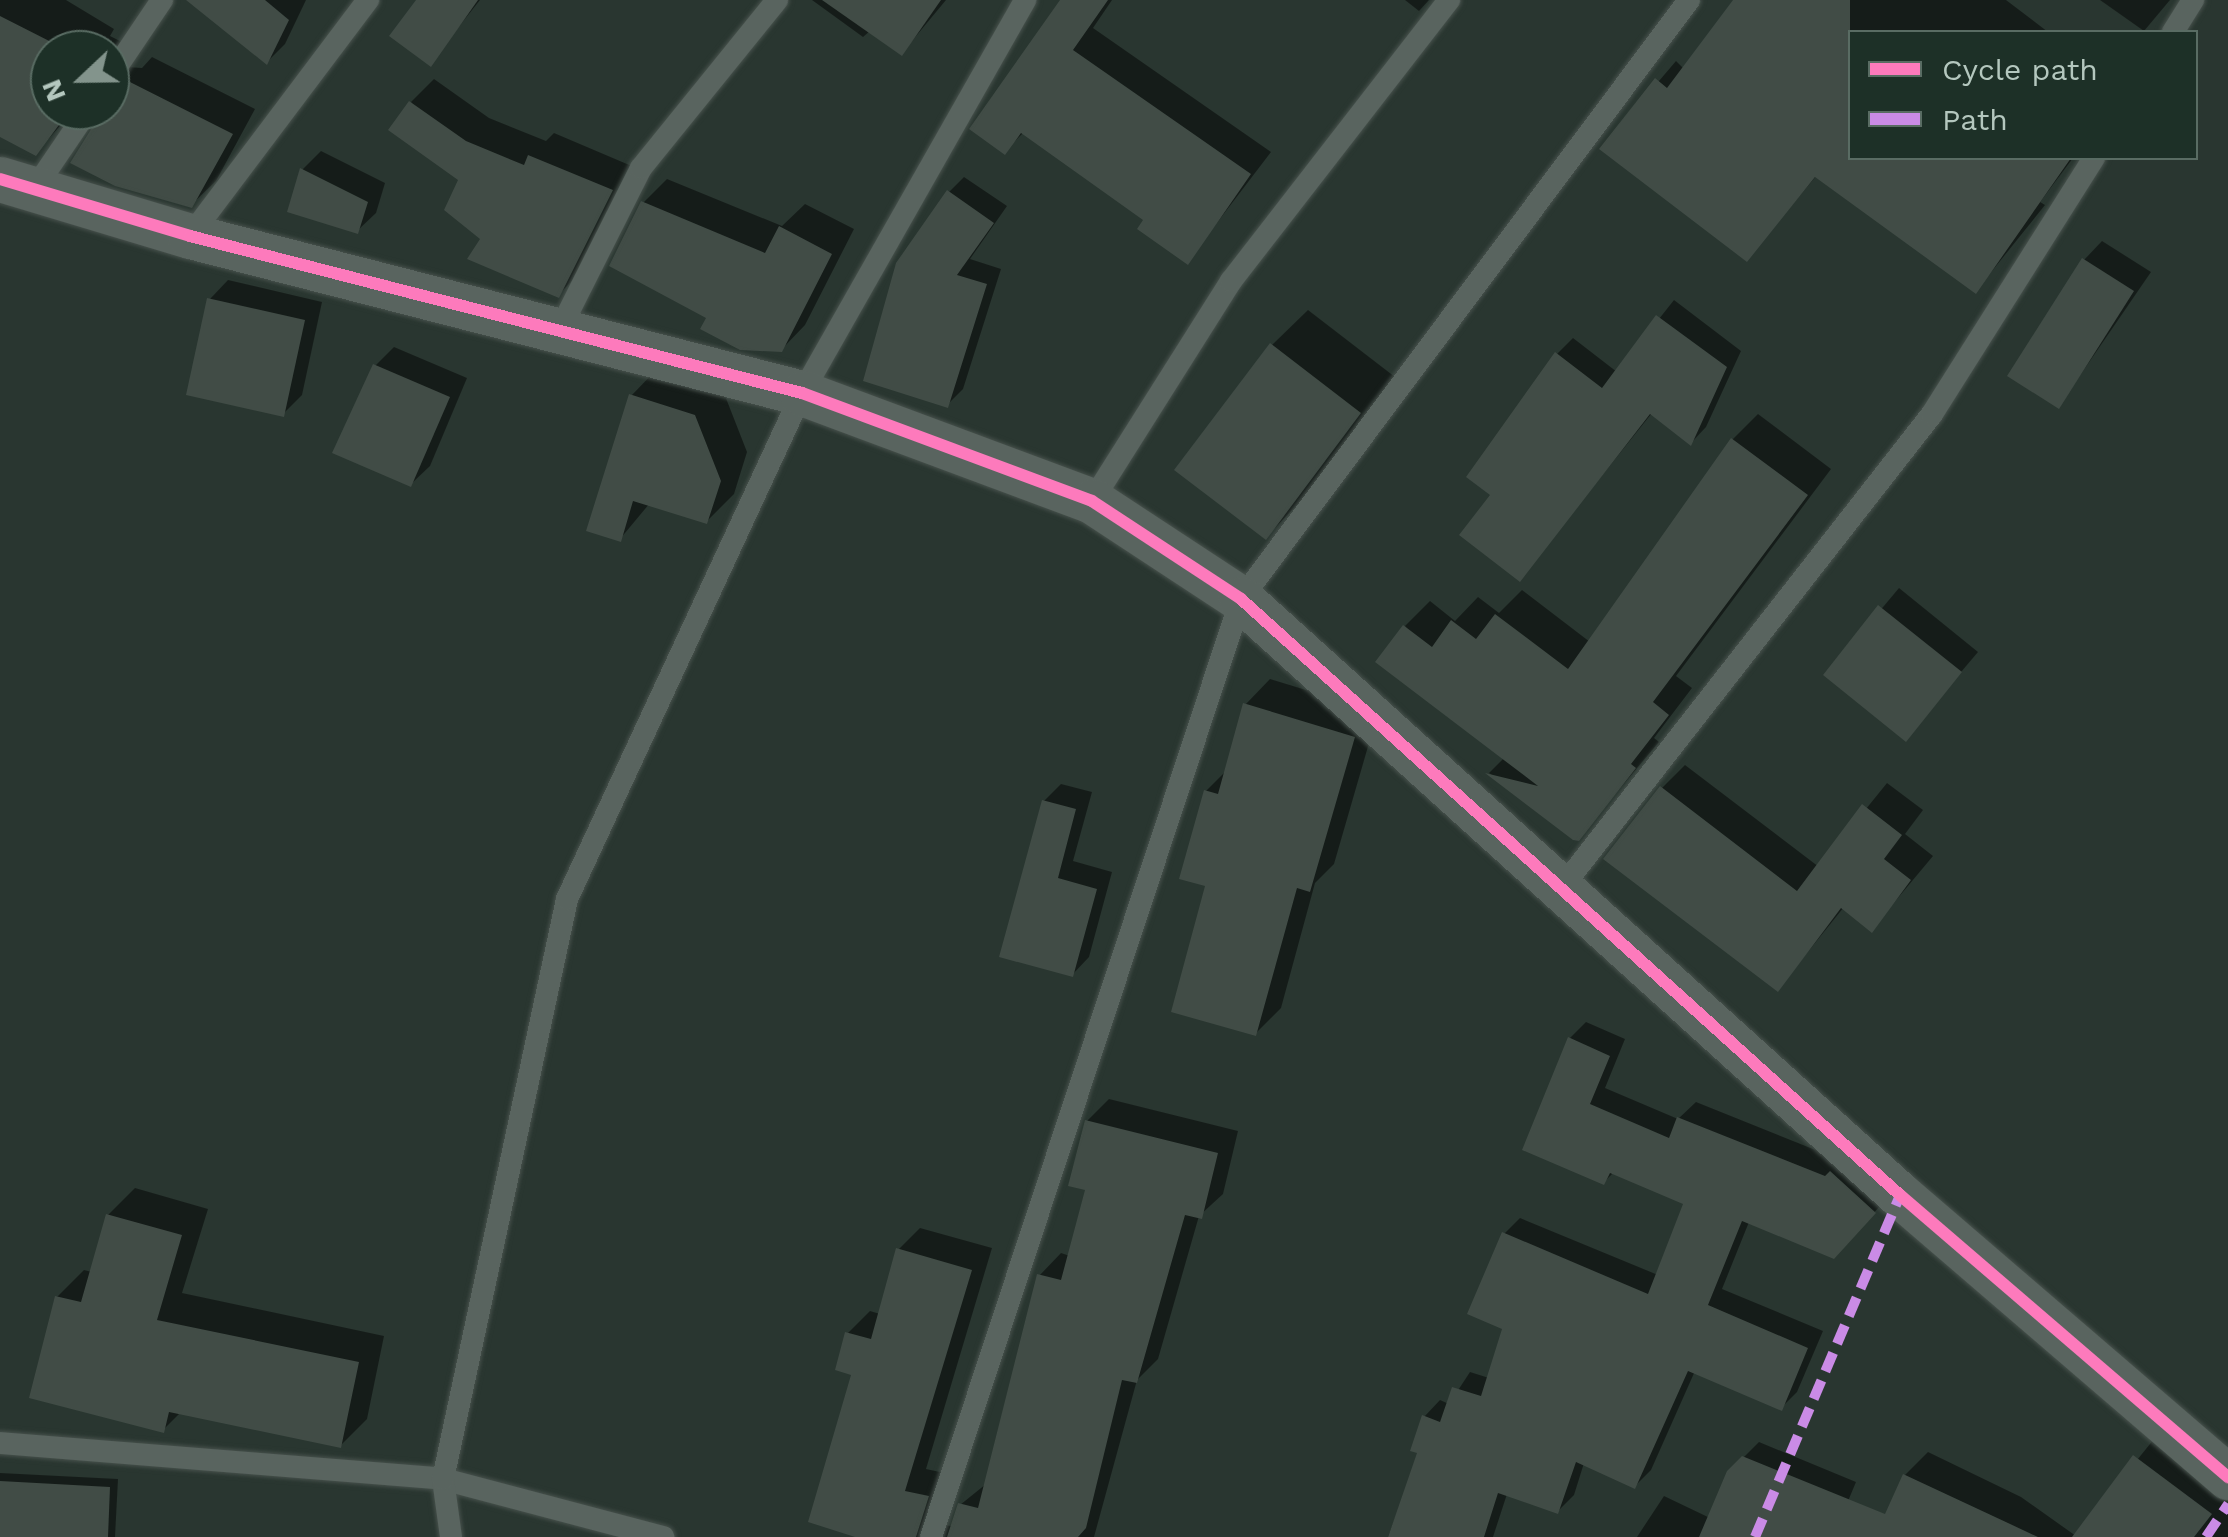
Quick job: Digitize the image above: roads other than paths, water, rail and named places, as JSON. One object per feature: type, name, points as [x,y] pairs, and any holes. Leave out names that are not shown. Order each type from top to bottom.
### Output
[{"type":"street","points":[[18,183],[190,236],[802,392],[1092,501],[1241,600],[1563,886],[1900,1194],[2228,1477]]},
{"type":"lane","points":[[130,47],[162,0]]},
{"type":"lane","points":[[190,236],[368,0]]},
{"type":"lane","points":[[558,331],[641,168],[778,0]]},
{"type":"lane","points":[[452,1537],[443,1479],[567,899],[802,392],[1025,0]]},
{"type":"lane","points":[[1092,501],[1231,281],[1449,0]]},
{"type":"lane","points":[[931,1537],[1241,600],[1688,0]]},
{"type":"lane","points":[[2174,30],[2193,0]]},
{"type":"lane","points":[[18,183],[69,130]]},
{"type":"lane","points":[[1563,886],[1932,414],[2093,160]]},
{"type":"lane","points":[[0,1443],[443,1479],[663,1537]]}]
